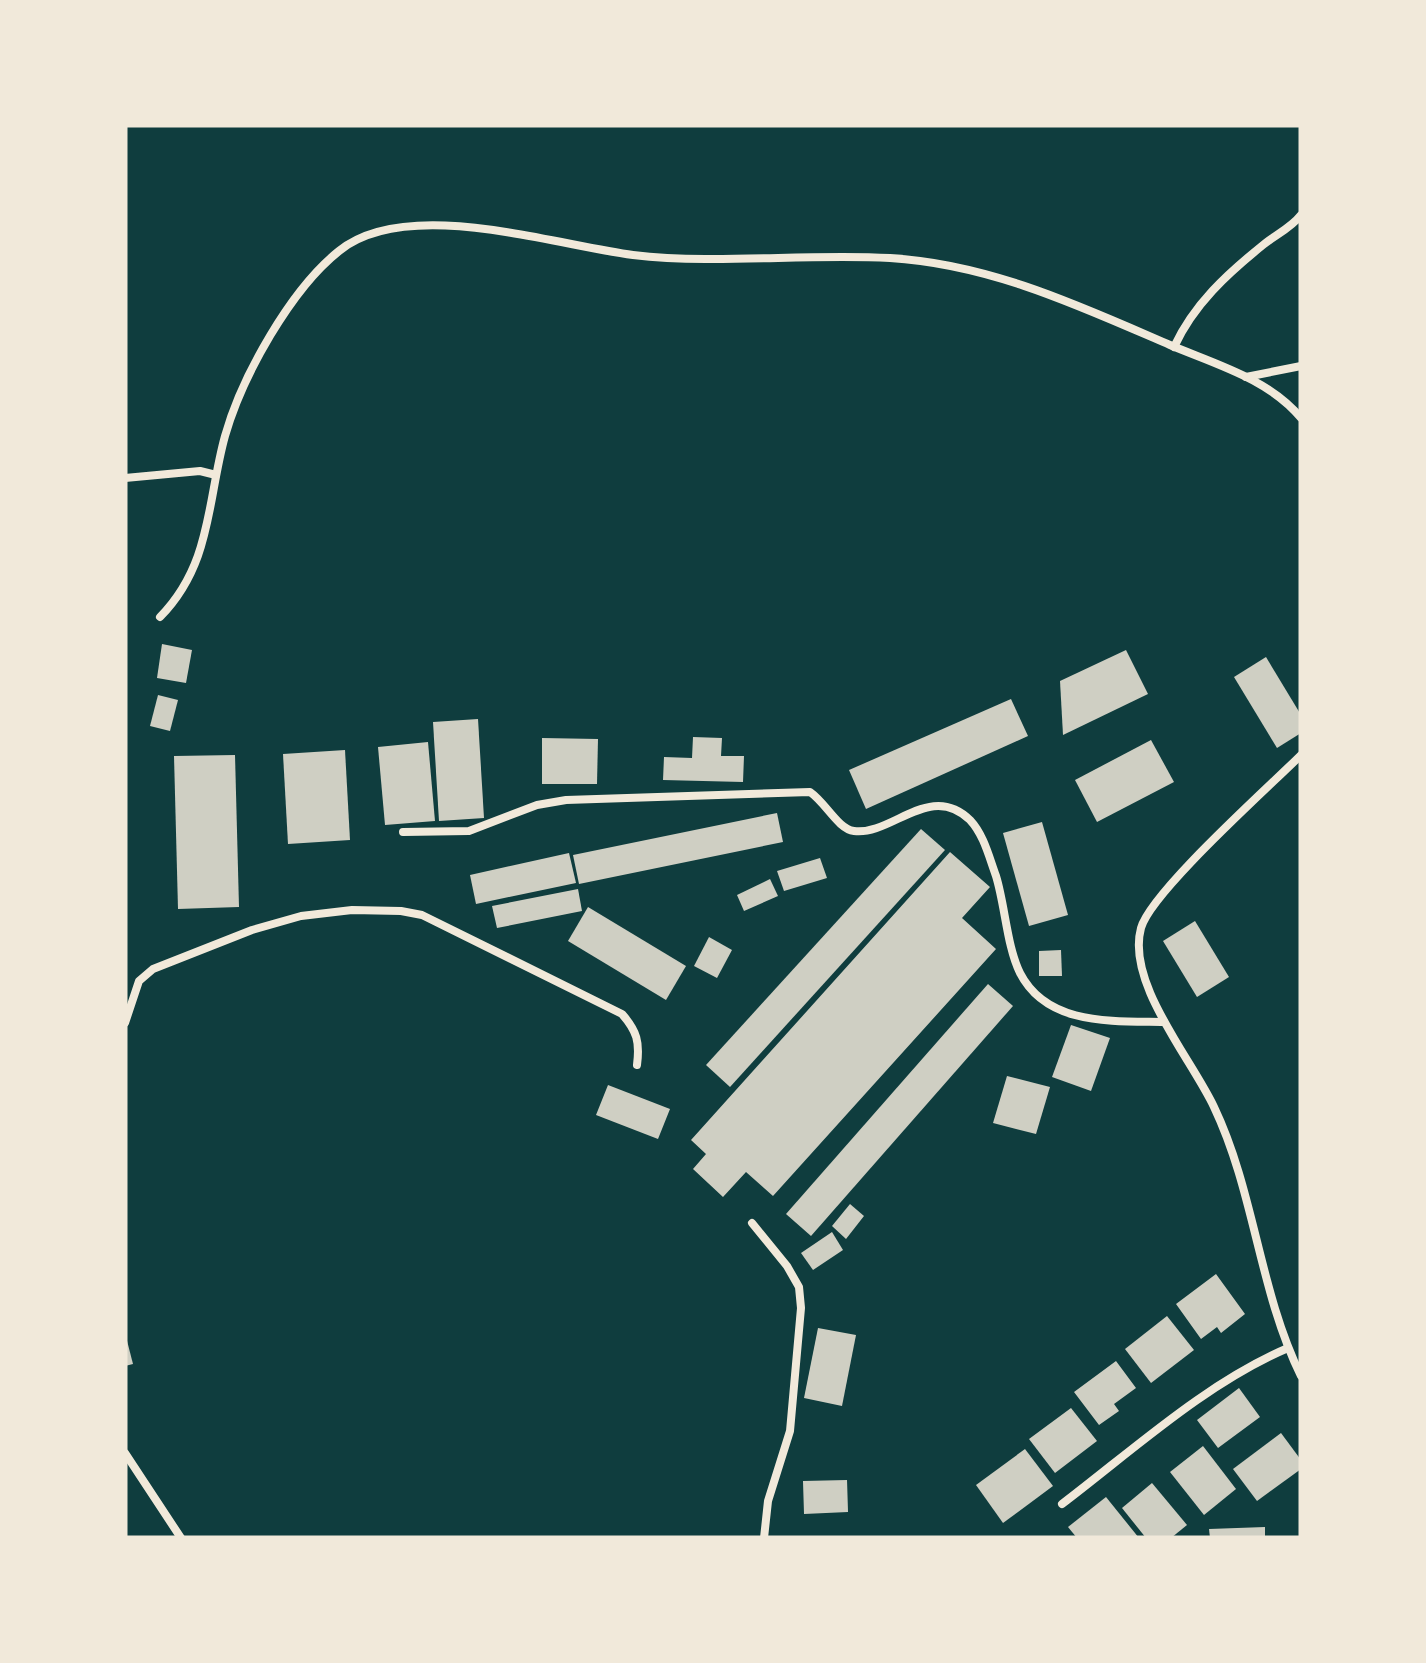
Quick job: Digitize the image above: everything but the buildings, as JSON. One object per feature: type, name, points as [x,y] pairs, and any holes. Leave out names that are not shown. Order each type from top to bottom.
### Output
[{"type":"lane","points":[[1174,347],[1201,301],[1301,215]]},
{"type":"lane","points":[[160,617],[176,601],[207,534],[226,432],[262,350],[323,264],[365,235],[398,226],[426,225],[541,237],[674,259],[828,256],[933,262],[1028,286],[1246,377],[1274,394],[1301,418]]},
{"type":"lane","points":[[1246,377],[1301,366]]},
{"type":"lane","points":[[125,478],[200,471],[216,476]]},
{"type":"lane","points":[[1301,755],[1174,882],[1142,923],[1137,948],[1164,1022],[1215,1108],[1232,1150],[1288,1348],[1301,1376]]},
{"type":"lane","points":[[403,832],[469,830],[537,806],[602,798],[810,792],[825,802],[839,824],[853,831],[868,830],[933,806],[951,810],[969,819],[982,838],[1004,901],[1019,971],[1034,994],[1055,1010],[1115,1021],[1164,1022]]},
{"type":"lane","points":[[125,1023],[139,981],[153,970],[214,944],[301,916],[352,910],[401,911],[443,925],[622,1014],[635,1029],[640,1045],[637,1065]]},
{"type":"lane","points":[[752,1224],[787,1266],[798,1288],[801,1308],[790,1431],[768,1501],[764,1538]]},
{"type":"lane","points":[[1062,1504],[1221,1383],[1288,1348]]},
{"type":"lane","points":[[125,1453],[181,1538]]}]
